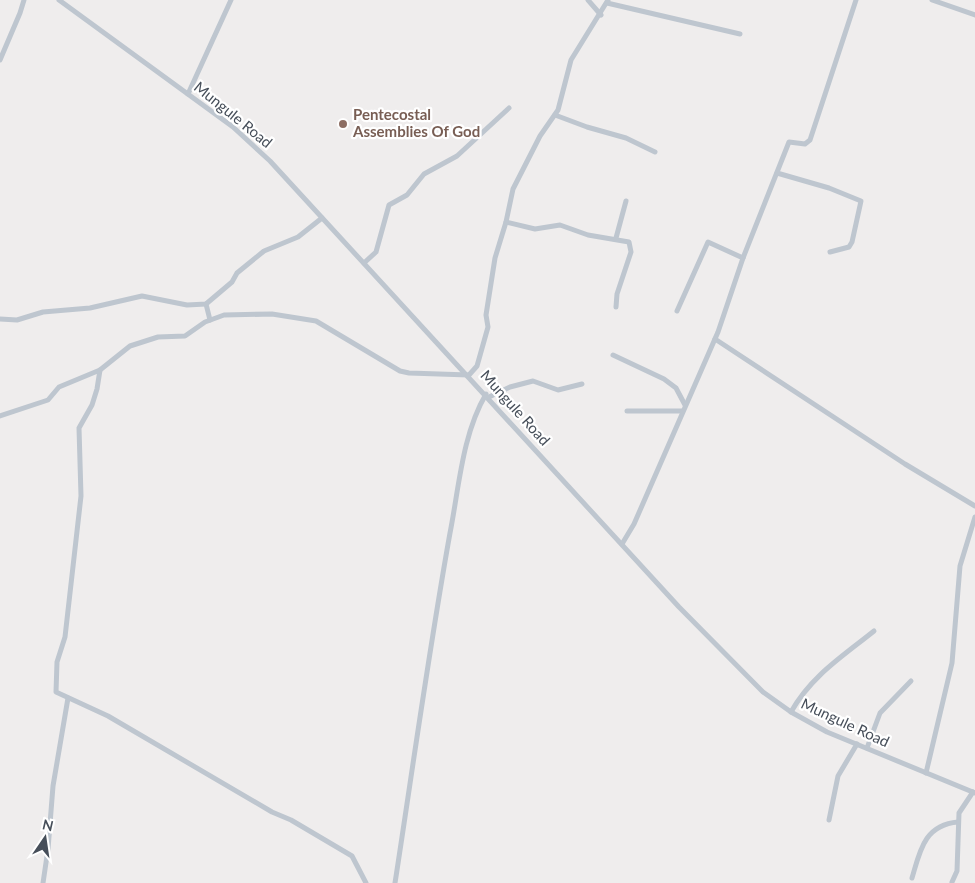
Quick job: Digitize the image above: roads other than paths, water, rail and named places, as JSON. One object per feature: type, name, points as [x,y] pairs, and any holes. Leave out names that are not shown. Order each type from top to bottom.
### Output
[{"type":"street","points":[[0,60],[24,0]]},
{"type":"street","name":"Mungule Road","points":[[59,0],[188,94],[252,144],[469,375],[739,670],[763,692],[790,712],[827,732],[974,793]]},
{"type":"street","points":[[188,94],[231,0]]},
{"type":"street","points":[[588,0],[601,15]]},
{"type":"street","points":[[622,544],[634,524],[715,339],[743,258],[788,142],[805,144],[810,140],[856,0]]},
{"type":"street","points":[[932,0],[975,15]]},
{"type":"street","points":[[0,416],[38,405],[48,400],[59,387],[100,370],[130,346],[158,337],[185,336],[210,320],[224,316],[272,314],[316,321],[400,370],[414,373],[469,375],[478,366],[488,327],[486,315],[495,258],[506,222],[513,189],[521,170],[558,110],[571,60],[608,2],[740,34]]},
{"type":"street","points":[[364,263],[376,252],[389,205],[407,195],[424,174],[457,156],[510,108]]},
{"type":"street","points":[[555,115],[587,127],[626,138],[655,152]]},
{"type":"street","points":[[777,173],[829,188],[861,201],[852,242],[848,247],[830,252]]},
{"type":"street","points":[[616,238],[626,201]]},
{"type":"street","points":[[0,319],[17,320],[43,312],[90,308],[142,296],[187,305],[206,304],[232,282],[237,273],[264,251],[298,237],[322,218]]},
{"type":"street","points":[[506,222],[535,229],[560,225],[588,235],[616,238],[629,242],[631,245],[617,294],[616,307]]},
{"type":"street","points":[[678,311],[708,242],[743,258]]},
{"type":"street","points":[[206,304],[210,320]]},
{"type":"street","points":[[715,339],[905,464],[975,506]]},
{"type":"street","points":[[613,355],[664,379],[676,388],[685,405]]},
{"type":"street","points":[[100,370],[98,389],[78,432],[81,496],[64,637],[57,662],[56,692],[108,716],[272,812],[291,820],[352,856],[366,883]]},
{"type":"street","points":[[395,883],[426,675],[469,434],[478,406],[487,396],[533,381],[558,390],[582,384]]},
{"type":"street","points":[[627,411],[682,411]]},
{"type":"street","points":[[926,773],[952,664],[960,566],[975,517]]},
{"type":"street","points":[[790,712],[813,679],[842,654],[874,631]]},
{"type":"street","points":[[867,748],[880,713],[911,681]]},
{"type":"street","points":[[42,883],[48,849],[53,786],[68,698]]},
{"type":"street","points":[[829,820],[838,776],[857,744]]},
{"type":"street","points":[[952,882],[957,871],[958,822],[961,808],[974,793]]},
{"type":"street","points":[[912,878],[921,848],[929,835],[945,823],[958,822]]},
{"type":"place","name":"Pentecostal Assemblies Of God","points":[[343,124]]}]
